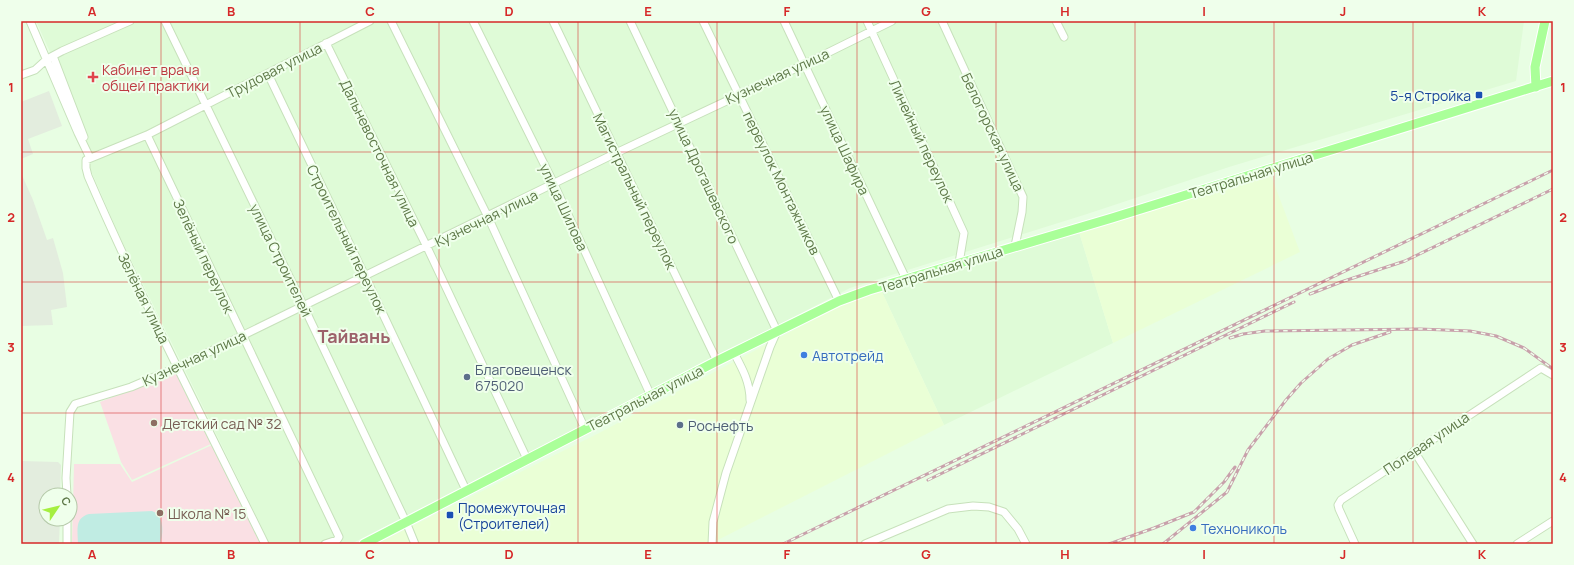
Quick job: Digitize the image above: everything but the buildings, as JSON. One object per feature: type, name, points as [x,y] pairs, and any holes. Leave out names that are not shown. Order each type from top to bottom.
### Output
[{"type":"main road","points":[[1536,87],[1535,67],[1545,21]]},
{"type":"main road","name":"Театральная улица","points":[[364,544],[466,490],[838,301],[1553,81]]},
{"type":"street","points":[[30,21],[50,57],[78,133],[90,158]]},
{"type":"street","points":[[21,75],[35,70],[50,57],[130,21]]},
{"type":"street","name":"улица Строителей","points":[[165,21],[303,305],[415,544]]},
{"type":"street","name":"Трудовая улица","points":[[90,158],[147,135],[205,104],[268,74],[370,21]]},
{"type":"street","points":[[391,21],[488,217],[585,429]]},
{"type":"street","name":"улица Шилова","points":[[473,21],[554,184],[651,396]]},
{"type":"street","name":"Магистральный переулок","points":[[553,21],[717,362]]},
{"type":"street","name":"улица Дрогашевского","points":[[630,21],[778,331]]},
{"type":"street","name":"переулок Монтажников","points":[[703,21],[838,301]]},
{"type":"street","name":"улица Шафира","points":[[784,21],[906,279]]},
{"type":"street","name":"Линейный переулок","points":[[866,21],[964,233],[959,263]]},
{"type":"street","name":"Кузнечная улица","points":[[67,487],[70,412],[76,404],[131,387],[178,367],[303,305],[427,247],[616,153],[805,64],[871,30],[892,21]]},
{"type":"street","name":"Белогорская улица","points":[[942,21],[1023,197],[1022,212],[1015,246]]},
{"type":"street","points":[[1056,21],[1064,37]]},
{"type":"street","name":"Дальневосточная улица","points":[[326,43],[427,247],[527,459]]},
{"type":"street","name":"Строительный переулок","points":[[268,74],[466,490]]},
{"type":"street","name":"Зелёный переулок","points":[[147,135],[339,537],[337,540],[325,544]]},
{"type":"street","name":"Зелёная улица","points":[[90,158],[86,160],[88,176],[115,237],[178,367],[197,410],[265,544]]},
{"type":"street","points":[[712,544],[713,522],[726,473],[770,347],[778,331]]},
{"type":"street","points":[[734,353],[747,380],[750,391],[750,404]]},
{"type":"street","name":"Полевая улица","points":[[1355,544],[1338,505],[1341,500],[1541,368],[1553,375]]},
{"type":"street","points":[[1414,451],[1473,544]]},
{"type":"street","points":[[865,544],[948,509],[973,506],[989,507],[1004,512],[1018,529],[1026,544]]},
{"type":"street","points":[[1517,544],[1553,521]]},
{"type":"street","points":[[67,527],[67,544]]},
{"type":"shaded area","points":[[36,21],[1524,21],[1516,81],[1229,167],[1087,214],[850,288],[351,544],[270,544],[119,235],[89,166],[86,147],[50,52]]},
{"type":"shaded area","points":[[49,91],[62,126],[28,139],[33,154],[21,159],[21,102]]},
{"type":"shaded area","points":[[21,173],[33,200],[47,240],[53,238],[63,273],[67,307],[51,310],[53,325],[21,326]]},
{"type":"shaded area","points":[[1270,173],[1300,252],[1113,343],[1079,232]]},
{"type":"shaded area","points":[[1079,232],[1113,343],[944,425],[882,292]]},
{"type":"shaded area","points":[[882,292],[944,425],[710,544],[376,544],[599,433],[845,303]]},
{"type":"shaded area","name":"Детский сад № 32","points":[[176,372],[211,444],[132,480],[121,462],[100,402]]},
{"type":"shaded area","name":"Школа № 15","points":[[212,445],[262,544],[72,544],[72,527],[78,527],[78,487],[73,487],[74,464],[120,464],[132,482]]},
{"type":"shaded area","points":[[21,461],[58,462],[61,465],[60,487],[38,487],[38,527],[60,527],[59,544],[21,544]]},
{"type":"shaded area","points":[[152,511],[159,516],[161,520],[162,535],[160,544],[78,544],[79,522],[84,516],[89,514]]},
{"type":"railway","points":[[783,544],[1553,170]]},
{"type":"railway","points":[[1310,294],[1405,261],[1553,189]]},
{"type":"railway","points":[[928,480],[1294,302]]},
{"type":"railway","points":[[1230,338],[1243,334],[1265,331],[1420,329],[1470,331],[1496,336],[1524,348],[1553,369]]},
{"type":"railway","points":[[1163,544],[1227,492],[1248,450],[1286,400],[1301,383],[1328,359],[1352,345],[1390,332]]},
{"type":"railway","points":[[1109,544],[1194,512],[1224,482],[1235,467]]},
{"type":"place","name":"Кабинет врача общей практики","points":[[93,77]]},
{"type":"place","name":"5-я Стройка","points":[[1479,95]]},
{"type":"place","name":"Автотрейд","points":[[804,355]]},
{"type":"place","name":"Благовещенск 675020","points":[[467,377]]},
{"type":"place","name":"Детский сад № 32","points":[[154,423]]},
{"type":"place","name":"Роснефть","points":[[680,425]]},
{"type":"place","name":"Школа № 15","points":[[160,513]]},
{"type":"place","name":"Промежуточная (Строителей)","points":[[450,515]]},
{"type":"place","name":"Технониколь","points":[[1193,528]]},
{"type":"district","name":"Тайвань","points":[[354,336]]}]
